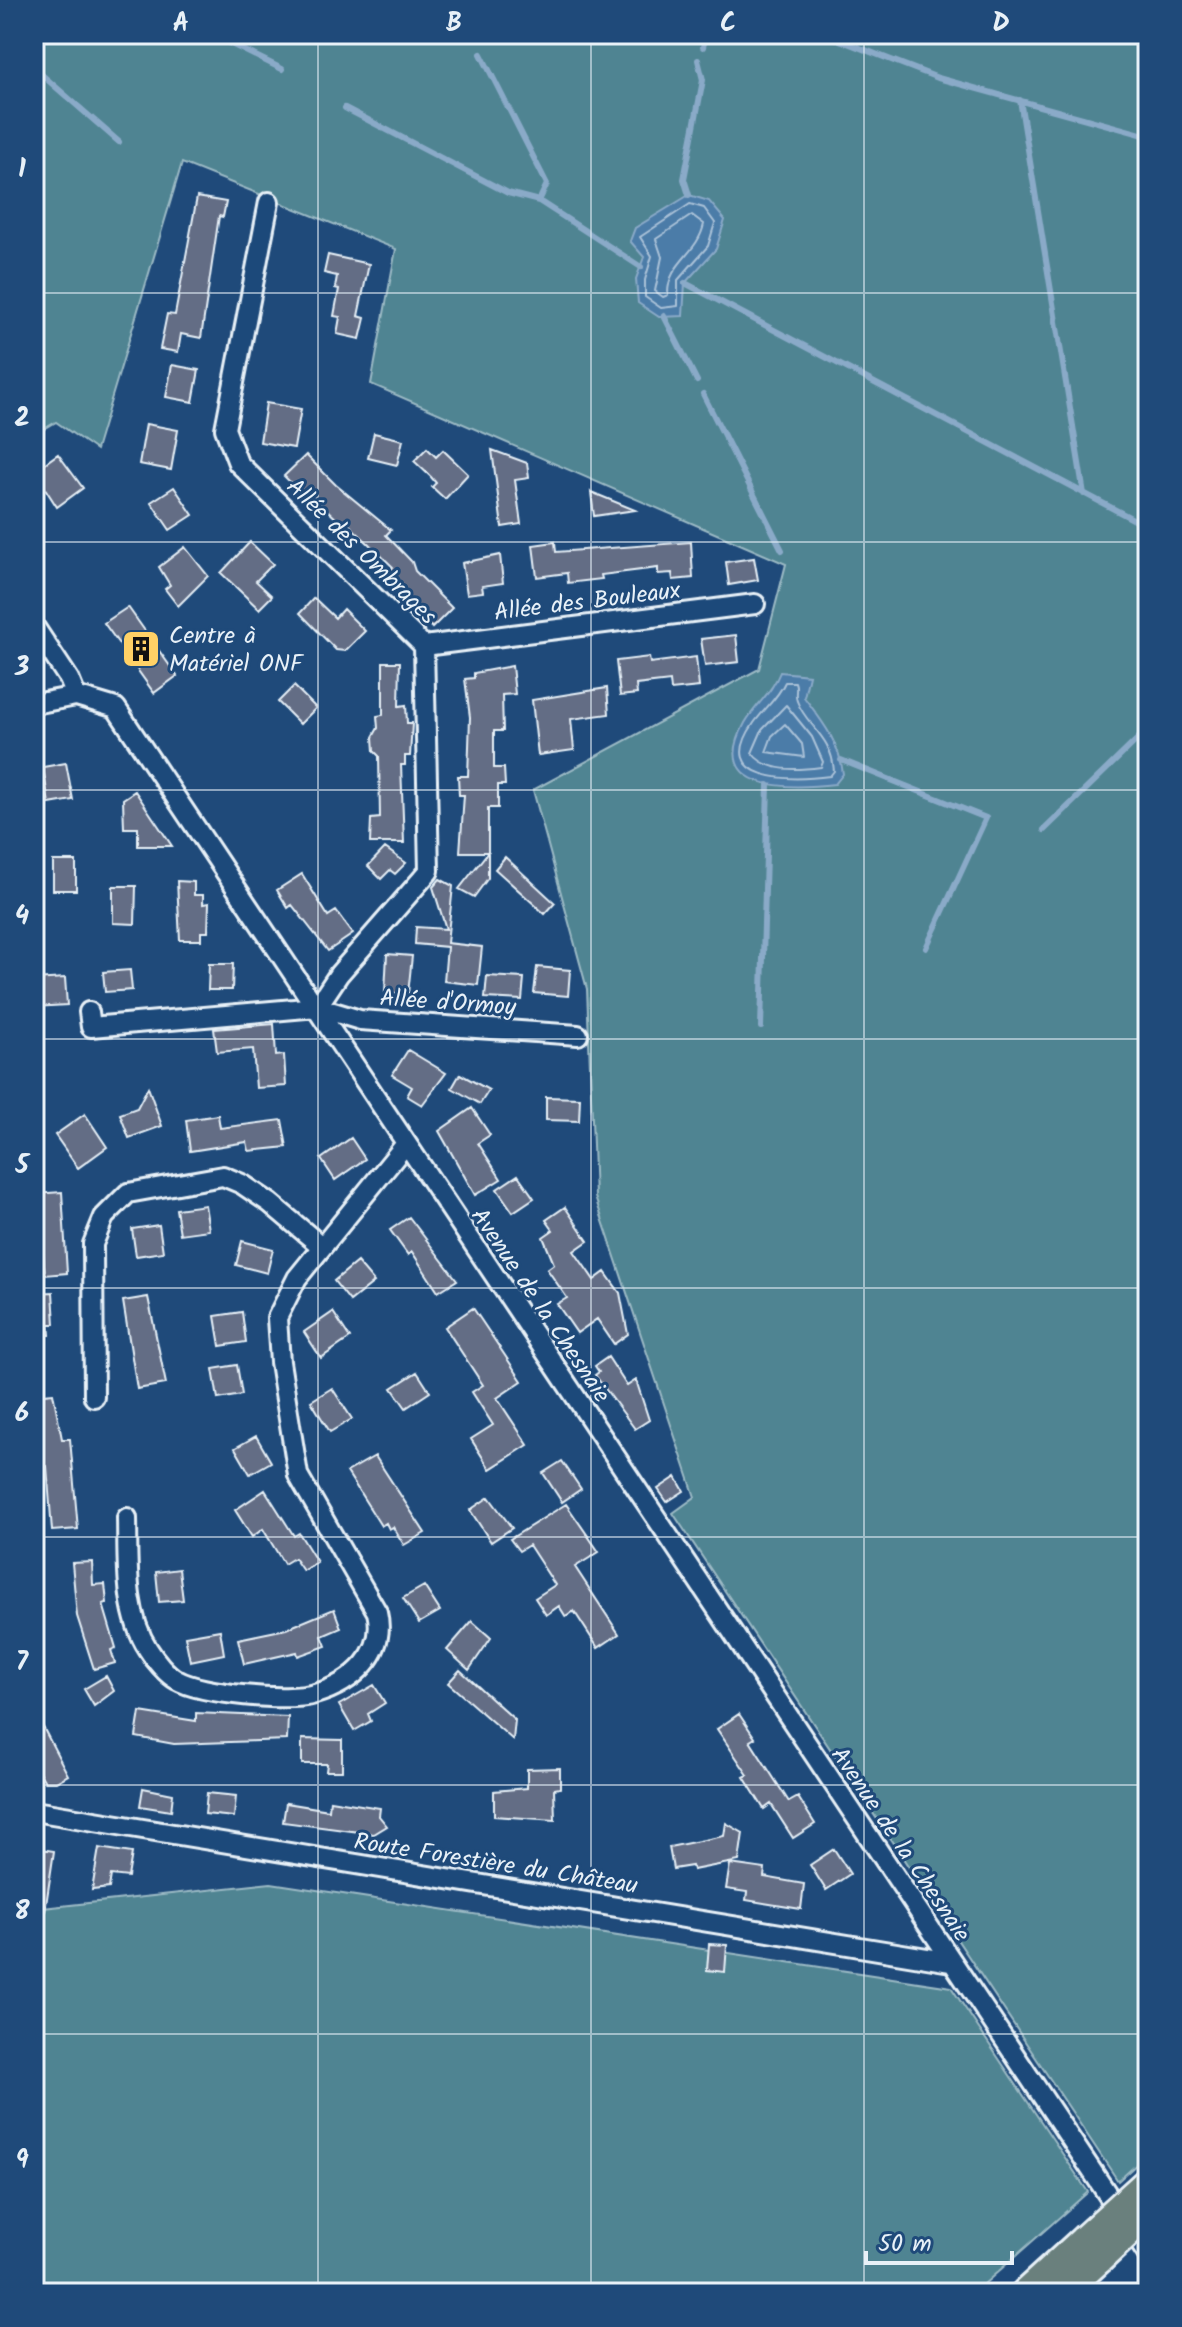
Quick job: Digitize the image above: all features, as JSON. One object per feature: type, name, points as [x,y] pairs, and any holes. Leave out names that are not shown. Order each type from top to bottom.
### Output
[{"type":"main road","points":[[1062,2293],[1092,2249],[1148,2182]]},
{"type":"main road","points":[[1026,2293],[1148,2213]]},
{"type":"street","name":"Allée des Ombrages","points":[[269,202],[225,429],[238,463],[424,646],[429,871],[339,974],[317,1007]]},
{"type":"street","name":"Allée des Bouleaux","points":[[424,646],[755,604]]},
{"type":"street","points":[[34,626],[69,679],[76,696],[34,704]]},
{"type":"street","name":"Avenue de la Chesnaie","points":[[76,696],[116,708],[1148,2255]]},
{"type":"street","points":[[89,1012],[91,1027],[317,1007]]},
{"type":"street","name":"Allée d'Ormoy","points":[[317,1007],[360,1020],[578,1035]]},
{"type":"street","points":[[127,1518],[129,1587],[138,1623],[148,1649],[175,1680],[210,1692],[315,1694],[350,1675],[374,1655],[382,1631],[377,1612],[298,1475],[280,1362],[277,1318],[297,1278],[405,1145]]},
{"type":"street","points":[[94,1397],[93,1244],[104,1217],[128,1193],[223,1176],[242,1184],[270,1203],[321,1246]]},
{"type":"street","name":"Route Forestière du Château","points":[[34,1811],[951,1962]]},
{"type":"green space","points":[[34,34],[1148,34],[1148,2154],[1118,2181],[673,1513],[695,1497],[595,1197],[587,989],[533,790],[759,669],[786,564],[371,384],[396,249],[182,163],[96,450],[56,422],[34,435]]},
{"type":"green space","points":[[271,1883],[951,1987],[1088,2192],[974,2293],[34,2293],[34,1909]]},
{"type":"water","points":[[689,195],[709,201],[725,220],[716,249],[685,283],[683,316],[659,317],[638,303],[636,279],[644,257],[630,241],[635,228]]},
{"type":"water","points":[[780,672],[809,675],[804,697],[829,733],[841,763],[843,774],[835,784],[797,786],[759,782],[745,774],[737,763],[736,746],[745,723]]},
{"type":"building","points":[[197,197],[226,202],[223,217],[219,216],[201,338],[181,334],[178,352],[160,349],[167,314],[175,315]]},
{"type":"building","points":[[328,255],[369,264],[358,316],[365,318],[360,339],[337,334],[340,317],[334,316],[339,289],[335,288],[337,276],[324,273]]},
{"type":"building","points":[[172,365],[199,370],[193,402],[166,397]]},
{"type":"building","points":[[266,403],[301,409],[294,448],[260,442]]},
{"type":"building","points":[[146,424],[178,430],[171,470],[139,464]]},
{"type":"building","points":[[374,433],[403,440],[397,465],[368,458]]},
{"type":"building","points":[[427,448],[436,457],[443,450],[468,474],[445,499],[432,487],[436,483],[414,461]]},
{"type":"building","points":[[492,450],[527,463],[529,478],[515,480],[521,524],[502,527]]},
{"type":"building","points":[[58,454],[83,488],[57,507],[34,471]]},
{"type":"building","points":[[306,455],[336,485],[391,530],[386,535],[412,562],[415,571],[452,608],[432,628],[383,578],[393,567],[345,521],[342,524],[306,490],[302,494],[284,476]]},
{"type":"building","points":[[174,487],[193,515],[170,530],[151,502]]},
{"type":"building","points":[[591,492],[635,510],[594,516]]},
{"type":"building","points":[[250,542],[273,564],[256,581],[272,596],[259,609],[221,573]]},
{"type":"building","points":[[555,542],[556,552],[691,542],[693,578],[673,580],[672,573],[658,574],[658,568],[601,575],[602,579],[568,583],[567,573],[537,577],[533,545]]},
{"type":"building","points":[[185,547],[208,576],[178,606],[165,589],[170,585],[159,567]]},
{"type":"building","points":[[500,555],[503,583],[482,586],[483,592],[467,594],[462,563]]},
{"type":"building","points":[[754,558],[758,580],[729,585],[726,562]]},
{"type":"building","points":[[314,598],[335,618],[343,609],[365,631],[345,651],[336,650],[300,613]]},
{"type":"building","name":"Centre à Matériel ONF","points":[[128,607],[177,676],[154,693],[104,623]]},
{"type":"building","points":[[736,635],[739,662],[705,666],[701,639]]},
{"type":"building","points":[[649,657],[650,663],[696,657],[699,687],[671,690],[670,681],[636,685],[637,694],[620,696],[616,661]]},
{"type":"building","points":[[383,662],[400,662],[399,706],[406,705],[407,723],[412,723],[410,756],[405,756],[405,765],[401,765],[404,843],[370,843],[371,819],[380,818],[379,756],[374,751],[373,737],[378,728],[377,716],[383,715]]},
{"type":"building","points":[[512,666],[515,694],[502,695],[503,731],[494,731],[494,768],[504,768],[505,785],[498,785],[498,808],[488,808],[488,852],[460,852],[464,795],[459,795],[458,776],[468,776],[470,717],[465,679],[474,678],[474,673]]},
{"type":"building","points":[[294,686],[316,708],[300,724],[278,702]]},
{"type":"building","points":[[607,688],[609,714],[571,719],[574,750],[538,755],[532,700]]},
{"type":"building","points":[[66,763],[73,800],[49,804],[43,767]]},
{"type":"building","points":[[135,791],[172,846],[138,846],[138,828],[124,828],[123,799]]},
{"type":"building","points":[[385,848],[406,863],[395,874],[390,870],[381,879],[368,866]]},
{"type":"building","points":[[488,852],[488,878],[474,897],[459,889]]},
{"type":"building","points":[[505,857],[555,903],[545,914],[495,869]]},
{"type":"building","points":[[53,861],[76,861],[76,890],[53,890]]},
{"type":"building","points":[[302,874],[328,916],[336,911],[353,934],[328,951],[292,905],[288,908],[277,890]]},
{"type":"building","points":[[440,879],[453,886],[447,943],[482,947],[478,985],[444,981],[447,947],[415,944],[416,927],[446,929],[433,887]]},
{"type":"building","points":[[177,881],[194,882],[194,895],[203,895],[203,904],[209,903],[208,932],[201,932],[201,940],[180,940]]},
{"type":"building","points":[[113,886],[136,886],[135,924],[113,923]]},
{"type":"building","points":[[387,954],[412,956],[408,994],[385,992]]},
{"type":"building","points":[[209,964],[233,964],[232,990],[208,990]]},
{"type":"building","points":[[537,967],[570,970],[568,996],[534,993]]},
{"type":"building","points":[[130,970],[132,990],[105,992],[103,972]]},
{"type":"building","points":[[487,976],[524,978],[522,1000],[485,998]]},
{"type":"building","points":[[65,978],[67,1005],[34,1007],[34,980]]},
{"type":"building","points":[[274,1024],[276,1056],[284,1055],[286,1086],[256,1088],[253,1049],[217,1052],[214,1029]]},
{"type":"building","points":[[408,1050],[446,1073],[422,1105],[407,1096],[412,1087],[392,1075]]},
{"type":"building","points":[[460,1074],[489,1090],[480,1104],[452,1088]]},
{"type":"building","points":[[148,1087],[162,1126],[129,1138],[120,1114],[137,1108]]},
{"type":"building","points":[[546,1097],[580,1098],[579,1121],[546,1120]]},
{"type":"building","points":[[472,1108],[490,1135],[478,1143],[501,1179],[475,1195],[439,1131]]},
{"type":"building","points":[[85,1114],[107,1147],[78,1168],[55,1135]]},
{"type":"building","points":[[218,1115],[220,1128],[282,1120],[287,1147],[249,1151],[247,1142],[190,1151],[186,1120]]},
{"type":"building","points":[[351,1138],[365,1159],[335,1180],[321,1159]]},
{"type":"building","points":[[518,1175],[534,1198],[513,1212],[497,1189]]},
{"type":"building","points":[[62,1192],[67,1273],[45,1275],[40,1221],[35,1221],[34,1194]]},
{"type":"building","points":[[205,1205],[209,1230],[180,1234],[176,1209]]},
{"type":"building","points":[[565,1207],[588,1241],[574,1251],[594,1280],[605,1272],[620,1293],[628,1334],[614,1344],[597,1319],[577,1333],[557,1304],[567,1298],[547,1269],[554,1264],[543,1237],[553,1230],[546,1220]]},
{"type":"building","points":[[409,1217],[457,1280],[438,1292],[412,1252],[408,1255],[390,1230]]},
{"type":"building","points":[[159,1225],[163,1252],[136,1256],[132,1229]]},
{"type":"building","points":[[242,1241],[273,1249],[267,1273],[236,1265]]},
{"type":"building","points":[[357,1262],[374,1282],[350,1301],[334,1281]]},
{"type":"building","points":[[53,1292],[55,1324],[49,1324],[50,1335],[34,1335],[34,1293]]},
{"type":"building","points":[[148,1297],[166,1384],[137,1389],[123,1301]]},
{"type":"building","points":[[473,1308],[522,1381],[497,1398],[528,1445],[490,1469],[471,1439],[493,1425],[472,1392],[483,1385],[445,1327]]},
{"type":"building","points":[[242,1312],[246,1342],[220,1346],[215,1316]]},
{"type":"building","points":[[333,1312],[350,1338],[321,1358],[304,1332]]},
{"type":"building","points":[[608,1357],[627,1386],[636,1380],[649,1420],[635,1429],[595,1375],[599,1372],[595,1366]]},
{"type":"building","points":[[237,1365],[242,1395],[218,1399],[213,1369]]},
{"type":"building","points":[[417,1372],[430,1392],[406,1408],[392,1388]]},
{"type":"building","points":[[332,1388],[352,1419],[330,1432],[311,1401]]},
{"type":"building","points":[[53,1393],[62,1439],[70,1439],[78,1529],[52,1531],[47,1466],[37,1467],[34,1395]]},
{"type":"building","points":[[256,1436],[271,1462],[250,1474],[235,1448]]},
{"type":"building","points":[[375,1456],[425,1533],[404,1545],[393,1527],[389,1529],[386,1523],[381,1526],[347,1472]]},
{"type":"building","points":[[562,1461],[581,1489],[562,1502],[543,1473]]},
{"type":"building","points":[[676,1477],[684,1491],[667,1502],[658,1489]]},
{"type":"building","points":[[265,1490],[294,1536],[299,1533],[317,1562],[303,1571],[294,1558],[284,1564],[263,1529],[252,1537],[235,1510]]},
{"type":"building","points":[[489,1497],[512,1528],[491,1542],[470,1510]]},
{"type":"building","points":[[566,1504],[599,1552],[575,1567],[619,1634],[598,1648],[574,1611],[566,1617],[559,1606],[546,1615],[535,1598],[555,1585],[529,1545],[519,1551],[510,1539]]},
{"type":"building","points":[[92,1562],[93,1585],[105,1584],[107,1603],[103,1604],[116,1648],[111,1650],[115,1663],[94,1669],[77,1616],[72,1563]]},
{"type":"building","points":[[179,1569],[183,1600],[159,1602],[156,1572]]},
{"type":"building","points":[[424,1586],[440,1611],[419,1623],[403,1598]]},
{"type":"building","points":[[334,1609],[341,1628],[322,1636],[326,1646],[298,1656],[297,1652],[244,1664],[238,1639],[286,1629]]},
{"type":"building","points":[[472,1621],[491,1638],[469,1670],[447,1650]]},
{"type":"building","points":[[220,1630],[224,1654],[190,1661],[185,1636]]},
{"type":"building","points":[[460,1670],[515,1720],[513,1740],[448,1683]]},
{"type":"building","points":[[106,1676],[114,1691],[94,1706],[84,1689]]},
{"type":"building","points":[[374,1685],[385,1703],[368,1714],[371,1721],[354,1731],[339,1705]]},
{"type":"building","points":[[34,1710],[68,1775],[56,1782],[45,1782],[34,1763]]},
{"type":"building","points":[[140,1712],[196,1721],[196,1713],[288,1717],[287,1740],[174,1744],[136,1737]]},
{"type":"building","points":[[739,1714],[755,1738],[750,1741],[789,1802],[798,1797],[815,1824],[793,1838],[771,1804],[764,1809],[744,1777],[748,1775],[717,1729]]},
{"type":"building","points":[[302,1739],[342,1740],[342,1771],[326,1771],[327,1764],[302,1764]]},
{"type":"building","points":[[560,1768],[560,1788],[554,1789],[555,1820],[494,1816],[494,1791],[527,1788],[527,1769]]},
{"type":"building","points":[[143,1788],[173,1794],[171,1811],[140,1806]]},
{"type":"building","points":[[207,1793],[236,1796],[234,1817],[205,1814]]},
{"type":"building","points":[[330,1800],[380,1808],[379,1816],[387,1826],[374,1834],[283,1822],[286,1803],[329,1810]]},
{"type":"building","points":[[726,1823],[743,1833],[739,1861],[693,1870],[692,1866],[673,1869],[669,1847],[724,1836]]},
{"type":"building","points":[[34,1848],[54,1851],[43,1925],[34,1925]]},
{"type":"building","points":[[99,1848],[132,1853],[128,1877],[111,1875],[109,1888],[92,1890]]},
{"type":"building","points":[[834,1849],[850,1874],[826,1890],[810,1865]]},
{"type":"building","points":[[730,1864],[765,1869],[764,1877],[804,1884],[801,1909],[746,1900],[747,1892],[726,1889]]},
{"type":"building","points":[[709,1944],[727,1945],[725,1972],[707,1970]]},
{"type":"waterway","points":[[211,34],[282,69]]},
{"type":"waterway","points":[[703,47],[706,34]]},
{"type":"waterway","points":[[824,34],[938,78],[1148,136]]},
{"type":"waterway","points":[[481,54],[547,184],[539,201]]},
{"type":"waterway","points":[[689,195],[684,179],[703,80],[698,60]]},
{"type":"waterway","points":[[34,68],[119,142]]},
{"type":"waterway","points":[[1020,100],[1084,494]]},
{"type":"waterway","points":[[345,108],[508,193],[539,201],[641,267]]},
{"type":"waterway","points":[[685,283],[1148,527]]},
{"type":"waterway","points":[[664,316],[697,381]]},
{"type":"waterway","points":[[703,394],[782,550]]},
{"type":"waterway","points":[[1044,830],[1148,729]]},
{"type":"waterway","points":[[841,760],[986,818],[926,948]]},
{"type":"waterway","points":[[761,1027],[768,785]]},
{"type":"place","name":"Centre à Matériel ONF","points":[[141,649]]}]
